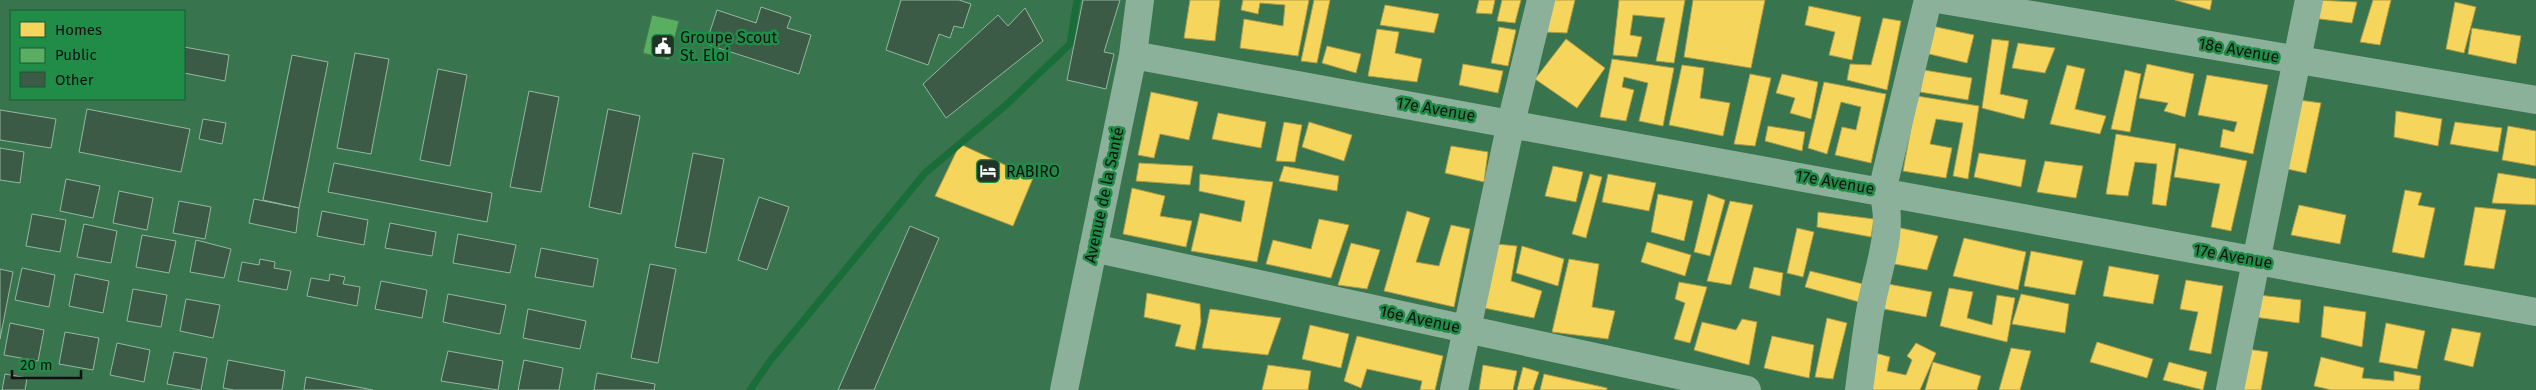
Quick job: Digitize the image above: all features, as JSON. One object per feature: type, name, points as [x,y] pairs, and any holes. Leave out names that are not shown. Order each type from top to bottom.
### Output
[{"type":"street","name":"Avenue de la Santé","points":[[1064,390],[1133,55],[1140,0]]},
{"type":"street","points":[[1454,390],[1540,0]]},
{"type":"street","points":[[1859,390],[1872,303],[1884,247],[1888,207],[1882,191],[1928,0]]},
{"type":"street","name":"18e Avenue","points":[[1943,0],[2536,100]]},
{"type":"street","points":[[2230,390],[2309,0]]},
{"type":"street","name":"17e Avenue","points":[[1133,55],[2536,312]]},
{"type":"street","name":"16e Avenue","points":[[1093,248],[1748,390]]},
{"type":"building: Homes","points":[[1190,0],[1220,0],[1215,41],[1184,38]]},
{"type":"building: Homes","points":[[1243,0],[1309,0],[1298,56],[1240,48],[1244,19],[1283,26],[1285,5],[1260,3],[1258,14],[1241,10]]},
{"type":"building: Homes","points":[[1314,0],[1330,0],[1317,63],[1301,61]]},
{"type":"building: Homes","points":[[1479,0],[1495,0],[1492,14],[1476,13]]},
{"type":"building: Homes","points":[[1502,0],[1521,0],[1515,23],[1497,21]]},
{"type":"building: Homes","points":[[1552,0],[1575,0],[1567,33],[1544,32]]},
{"type":"building: Homes","points":[[1619,0],[1685,0],[1674,63],[1656,61],[1665,18],[1633,15],[1630,35],[1642,37],[1637,57],[1613,55]]},
{"type":"building: Homes","points":[[1693,0],[1765,0],[1751,68],[1684,57]]},
{"type":"building: Homes","points":[[2175,0],[2212,0],[2210,10]]},
{"type":"building: Homes","points":[[2316,0],[2357,2],[2352,23],[2312,18]]},
{"type":"building: Homes","points":[[2373,0],[2391,0],[2380,45],[2360,42]]},
{"type":"building: Homes","points":[[2455,2],[2476,7],[2464,53],[2446,49]]},
{"type":"building: Homes","points":[[1385,5],[1439,14],[1434,33],[1380,25]]},
{"type":"building: Homes","points":[[1809,6],[1861,17],[1852,60],[1829,55],[1835,32],[1805,25]]},
{"type":"building: Homes","points":[[1883,18],[1901,21],[1887,90],[1847,80],[1850,64],[1871,65]]},
{"type":"building: Homes","points":[[1932,26],[1974,35],[1967,63],[1925,53]]},
{"type":"building: Homes","points":[[1499,27],[1516,30],[1508,66],[1491,63]]},
{"type":"building: Homes","points":[[2472,28],[2521,36],[2516,64],[2468,54]]},
{"type":"building: Homes","points":[[1377,29],[1399,32],[1395,53],[1422,59],[1417,82],[1368,76]]},
{"type":"building: Homes","points":[[1566,39],[1605,68],[1577,108],[1535,79]]},
{"type":"building: Homes","points":[[1992,39],[2009,41],[2000,94],[2028,100],[2024,119],[1982,108]]},
{"type":"building: Homes","points":[[2018,43],[2055,48],[2045,73],[2012,68]]},
{"type":"building: Homes","points":[[1327,46],[1361,54],[1356,73],[1322,63]]},
{"type":"building: Homes","points":[[1612,59],[1674,68],[1663,126],[1639,121],[1648,83],[1624,77],[1622,87],[1634,90],[1626,121],[1600,117]]},
{"type":"building: Homes","points":[[1463,64],[1503,71],[1498,93],[1459,85]]},
{"type":"building: Homes","points":[[2147,64],[2194,74],[2185,117],[2164,111],[2168,103],[2139,98]]},
{"type":"building: Homes","points":[[1682,65],[1704,68],[1700,98],[1730,103],[1723,136],[1669,125]]},
{"type":"building: Homes","points":[[2067,65],[2085,69],[2075,109],[2106,116],[2100,134],[2050,124]]},
{"type":"building: Homes","points":[[1924,70],[1972,78],[1968,100],[1920,92]]},
{"type":"building: Homes","points":[[2125,70],[2141,74],[2130,132],[2111,129]]},
{"type":"building: Homes","points":[[1750,74],[1771,78],[1755,146],[1734,144]]},
{"type":"building: Homes","points":[[1782,74],[1818,82],[1811,119],[1790,113],[1795,98],[1776,93]]},
{"type":"building: Homes","points":[[2207,75],[2268,85],[2253,154],[2220,147],[2223,129],[2234,132],[2237,122],[2198,115]]},
{"type":"building: Homes","points":[[1824,82],[1886,94],[1871,163],[1835,155],[1842,127],[1856,130],[1861,107],[1841,102],[1827,154],[1808,148]]},
{"type":"building: Homes","points":[[1151,92],[1198,102],[1189,140],[1160,134],[1154,158],[1138,155]]},
{"type":"building: Homes","points":[[1917,96],[1979,106],[1968,179],[1953,176],[1963,123],[1936,119],[1930,144],[1952,148],[1946,178],[1903,171]]},
{"type":"building: Homes","points":[[2299,100],[2321,103],[2306,173],[2282,168]]},
{"type":"building: Homes","points":[[2396,111],[2442,119],[2438,146],[2394,137]]},
{"type":"building: Homes","points":[[1218,113],[1266,122],[1261,148],[1212,139]]},
{"type":"building: Homes","points":[[1284,122],[1302,125],[1295,162],[1276,161]]},
{"type":"building: Homes","points":[[1309,122],[1352,135],[1344,161],[1302,147]]},
{"type":"building: Homes","points":[[2455,122],[2502,128],[2498,152],[2450,144]]},
{"type":"building: Homes","points":[[1768,126],[1805,132],[1802,151],[1765,141]]},
{"type":"building: Homes","points":[[2508,126],[2536,131],[2536,166],[2502,160]]},
{"type":"building: Homes","points":[[2116,134],[2176,144],[2166,206],[2152,204],[2157,164],[2135,162],[2128,196],[2106,194]]},
{"type":"building: Homes","points":[[960,144],[1033,178],[1013,226],[935,196]]},
{"type":"building: Homes","points":[[1451,146],[1488,152],[1484,182],[1445,173]]},
{"type":"building: Homes","points":[[2179,148],[2247,161],[2231,231],[2211,227],[2220,184],[2174,177]]},
{"type":"building: Homes","points":[[1979,153],[2026,160],[2021,187],[1974,177]]},
{"type":"building: Homes","points":[[2045,161],[2083,166],[2076,198],[2037,192]]},
{"type":"building: Homes","points":[[1139,163],[1193,166],[1190,185],[1136,181]]},
{"type":"building: Homes","points":[[1284,166],[1339,176],[1337,191],[1279,181]]},
{"type":"building: Homes","points":[[1553,166],[1583,172],[1576,202],[1545,196]]},
{"type":"building: Homes","points":[[2498,173],[2536,179],[2536,205],[2492,203]]},
{"type":"building: Homes","points":[[1200,174],[1273,182],[1257,262],[1191,251],[1200,213],[1241,222],[1245,201],[1199,191]]},
{"type":"building: Homes","points":[[1590,174],[1602,177],[1586,238],[1572,234]]},
{"type":"building: Homes","points":[[1608,174],[1656,183],[1649,211],[1602,202]]},
{"type":"building: Homes","points":[[1132,188],[1165,196],[1160,216],[1192,221],[1186,247],[1123,234]]},
{"type":"building: Homes","points":[[2405,190],[2422,193],[2418,205],[2435,208],[2424,258],[2392,252]]},
{"type":"building: Homes","points":[[1658,194],[1693,201],[1684,241],[1651,232]]},
{"type":"building: Homes","points":[[1708,194],[1725,200],[1710,256],[1694,252]]},
{"type":"building: Homes","points":[[1730,201],[1753,205],[1731,285],[1707,281]]},
{"type":"building: Homes","points":[[2299,205],[2346,215],[2340,244],[2291,235]]},
{"type":"building: Homes","points":[[2475,207],[2506,210],[2494,269],[2464,265]]},
{"type":"building: Homes","points":[[1407,211],[1430,218],[1416,262],[1439,266],[1451,225],[1470,229],[1454,307],[1384,291]]},
{"type":"building: Homes","points":[[1818,212],[1874,219],[1871,237],[1817,227]]},
{"type":"building: Homes","points":[[1319,219],[1349,225],[1331,278],[1266,264],[1273,240],[1311,249]]},
{"type":"building: Homes","points":[[1896,227],[1938,236],[1927,270],[1889,263]]},
{"type":"building: Homes","points":[[1797,228],[1814,232],[1803,277],[1787,273]]},
{"type":"building: Homes","points":[[1964,238],[2026,252],[2018,290],[1953,276]]},
{"type":"building: Homes","points":[[1647,242],[1691,255],[1685,276],[1641,262]]},
{"type":"building: Homes","points":[[1351,243],[1380,250],[1367,289],[1338,285]]},
{"type":"building: Homes","points":[[1496,244],[1517,246],[1511,281],[1542,291],[1534,318],[1484,308]]},
{"type":"building: Homes","points":[[1522,246],[1564,259],[1558,286],[1516,273]]},
{"type":"building: Homes","points":[[2031,251],[2083,261],[2075,295],[2024,286]]},
{"type":"building: Homes","points":[[1569,259],[1599,264],[1592,307],[1615,311],[1608,339],[1552,332]]},
{"type":"building: Homes","points":[[2109,266],[2159,275],[2153,304],[2103,296]]},
{"type":"building: Homes","points":[[1754,267],[1783,273],[1780,296],[1749,288]]},
{"type":"building: Homes","points":[[1810,271],[1863,284],[1859,302],[1805,287]]},
{"type":"building: Homes","points":[[2186,280],[2223,286],[2211,354],[2189,350],[2198,312],[2180,309]]},
{"type":"building: Homes","points":[[1679,282],[1707,287],[1690,343],[1674,339],[1685,303],[1675,299]]},
{"type":"building: Homes","points":[[1888,284],[1932,292],[1926,317],[1884,309]]},
{"type":"building: Homes","points":[[1949,288],[1973,292],[1967,318],[1992,325],[1997,295],[2015,298],[2007,342],[1940,326]]},
{"type":"building: Homes","points":[[1147,293],[1200,304],[1201,322],[1195,350],[1175,346],[1181,325],[1144,317]]},
{"type":"building: Homes","points":[[2021,294],[2069,304],[2065,333],[2012,324]]},
{"type":"building: Homes","points":[[2259,295],[2301,300],[2299,323],[2254,317]]},
{"type":"building: Homes","points":[[2324,306],[2366,312],[2362,347],[2321,337]]},
{"type":"building: Homes","points":[[1210,309],[1281,318],[1268,355],[1202,348]]},
{"type":"building: Homes","points":[[1827,318],[1847,323],[1833,379],[1815,377]]},
{"type":"building: Homes","points":[[1742,319],[1757,322],[1749,365],[1694,350],[1702,322],[1736,330]]},
{"type":"building: Homes","points":[[2386,323],[2425,331],[2417,369],[2379,362]]},
{"type":"building: Homes","points":[[1310,325],[1349,334],[1341,368],[1302,359]]},
{"type":"building: Homes","points":[[2452,328],[2481,333],[2473,367],[2444,360]]},
{"type":"building: Homes","points":[[1357,336],[1443,356],[1435,390],[1420,390],[1422,381],[1367,369],[1361,388],[1344,381]]},
{"type":"building: Homes","points":[[1772,336],[1814,345],[1809,378],[1764,368]]},
{"type":"building: Homes","points":[[2097,342],[2153,359],[2147,378],[2090,362]]},
{"type":"building: Homes","points":[[1916,343],[1936,353],[1920,390],[1871,390],[1872,352],[1890,357],[1887,371],[1906,375],[1912,360],[1907,356]]},
{"type":"building: Homes","points":[[2011,348],[2031,351],[2020,390],[1999,390]]},
{"type":"building: Homes","points":[[2247,349],[2268,352],[2261,390],[2239,390]]},
{"type":"building: Homes","points":[[2321,357],[2364,368],[2362,378],[2394,381],[2394,371],[2421,376],[2419,390],[2331,390],[2314,386]]},
{"type":"building: Homes","points":[[1933,362],[1981,376],[1977,390],[1925,390]]},
{"type":"building: Homes","points":[[2169,362],[2207,372],[2203,390],[2163,380]]},
{"type":"building: Homes","points":[[1268,365],[1311,371],[1308,390],[1262,390]]},
{"type":"building: Homes","points":[[1483,365],[1517,371],[1513,390],[1479,390]]},
{"type":"building: Homes","points":[[1523,367],[1539,372],[1533,390],[1517,390]]},
{"type":"building: Homes","points":[[1544,374],[1607,388],[1607,390],[1540,390]]},
{"type":"building: Public","points":[[652,15],[679,21],[669,60],[643,53]]},
{"type":"building: Other","points":[[901,0],[959,0],[971,4],[963,28],[954,26],[950,38],[939,34],[928,65],[886,50]]},
{"type":"building: Other","points":[[1083,0],[1120,0],[1104,52],[1114,54],[1106,89],[1067,80]]},
{"type":"building: Other","points":[[761,7],[791,17],[787,28],[811,35],[799,74],[706,44],[717,10],[756,23]]},
{"type":"building: Other","points":[[1025,8],[1043,41],[946,118],[923,84],[998,15],[1008,26]]},
{"type":"building: Other","points":[[185,47],[229,55],[225,81],[185,73]]},
{"type":"building: Other","points":[[355,53],[389,59],[371,154],[337,148]]},
{"type":"building: Other","points":[[292,55],[328,62],[299,208],[263,200]]},
{"type":"building: Other","points":[[438,69],[467,75],[450,166],[420,160]]},
{"type":"building: Other","points":[[529,91],[559,97],[541,192],[510,187]]},
{"type":"building: Other","points":[[87,109],[190,129],[181,172],[79,152]]},
{"type":"building: Other","points":[[608,109],[640,116],[621,214],[589,207]]},
{"type":"building: Other","points":[[0,110],[56,119],[51,148],[0,140]]},
{"type":"building: Other","points":[[203,119],[226,123],[222,144],[199,139]]},
{"type":"building: Other","points":[[0,148],[24,152],[20,183],[0,180]]},
{"type":"building: Other","points":[[693,153],[724,159],[706,253],[675,247]]},
{"type":"building: Other","points":[[334,163],[492,193],[487,222],[328,192]]},
{"type":"building: Other","points":[[66,179],[100,186],[93,218],[60,211]]},
{"type":"building: Other","points":[[119,191],[153,198],[147,230],[113,223]]},
{"type":"building: Other","points":[[759,197],[789,207],[767,270],[738,260]]},
{"type":"building: Other","points":[[254,199],[299,208],[296,233],[249,223]]},
{"type":"building: Other","points":[[179,201],[211,207],[205,239],[173,233]]},
{"type":"building: Other","points":[[322,211],[368,220],[364,245],[317,236]]},
{"type":"building: Other","points":[[32,214],[66,220],[60,252],[26,246]]},
{"type":"building: Other","points":[[390,223],[436,232],[432,256],[385,248]]},
{"type":"building: Other","points":[[84,224],[117,231],[111,263],[77,257]]},
{"type":"building: Other","points":[[910,226],[939,238],[874,390],[838,390]]},
{"type":"building: Other","points":[[458,234],[516,245],[510,273],[453,263]]},
{"type":"building: Other","points":[[142,235],[176,241],[169,273],[136,267]]},
{"type":"building: Other","points":[[196,240],[231,249],[224,278],[190,272]]},
{"type":"building: Other","points":[[541,248],[598,259],[593,287],[535,277]]},
{"type":"building: Other","points":[[260,259],[275,262],[274,268],[291,271],[287,290],[238,281],[242,262],[259,265]]},
{"type":"building: Other","points":[[650,264],[676,269],[658,363],[631,358]]},
{"type":"building: Other","points":[[22,268],[55,275],[49,307],[15,300]]},
{"type":"building: Other","points":[[0,269],[13,272],[0,339]]},
{"type":"building: Other","points":[[75,274],[109,281],[103,313],[69,306]]},
{"type":"building: Other","points":[[330,274],[345,277],[343,284],[360,287],[357,306],[307,296],[311,278],[329,281]]},
{"type":"building: Other","points":[[381,281],[427,290],[422,318],[375,309]]},
{"type":"building: Other","points":[[133,289],[167,295],[161,327],[127,321]]},
{"type":"building: Other","points":[[448,294],[506,305],[500,334],[443,322]]},
{"type":"building: Other","points":[[186,299],[220,305],[213,338],[180,331]]},
{"type":"building: Other","points":[[528,309],[586,321],[580,349],[523,338]]},
{"type":"building: Other","points":[[10,323],[44,330],[38,361],[4,355]]},
{"type":"building: Other","points":[[65,332],[99,338],[93,370],[59,364]]},
{"type":"building: Other","points":[[117,343],[150,350],[144,382],[110,375]]},
{"type":"building: Other","points":[[448,351],[503,361],[498,390],[441,381]]},
{"type":"building: Other","points":[[174,352],[207,358],[201,390],[167,384]]},
{"type":"building: Other","points":[[228,360],[285,371],[282,390],[234,390],[223,388]]},
{"type":"building: Other","points":[[524,360],[563,368],[559,390],[518,390]]},
{"type":"building: Other","points":[[597,373],[655,384],[654,390],[594,390]]},
{"type":"building: Other","points":[[5,374],[27,378],[25,390],[2,390]]},
{"type":"building: Other","points":[[306,377],[373,390],[304,390]]},
{"type":"waterway","points":[[750,390],[770,361],[925,173],[1006,105],[1070,44],[1077,0]]},
{"type":"place","name":"Groupe Scout St. Eloi","points":[[663,46]]},
{"type":"place","name":"RABIRO","points":[[988,171]]}]
